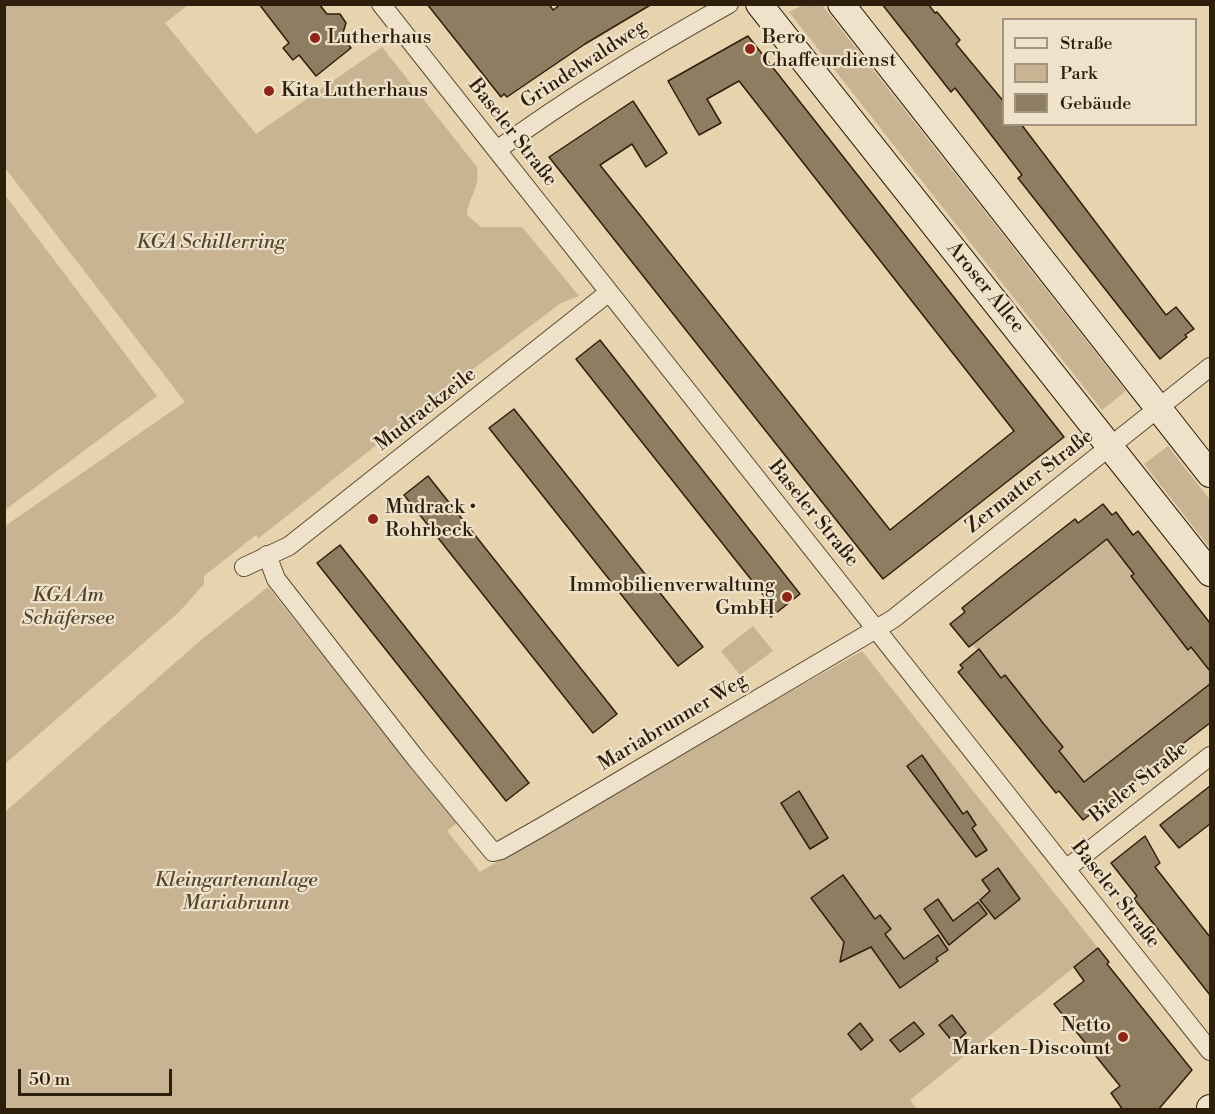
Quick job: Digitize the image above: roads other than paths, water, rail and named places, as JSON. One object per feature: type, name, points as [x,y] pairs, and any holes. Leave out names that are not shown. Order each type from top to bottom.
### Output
[{"type":"main road","name":"Aroser Allee","points":[[759,4],[1210,573]]},
{"type":"main road","points":[[841,4],[1210,474]]},
{"type":"street","name":"Baseler Straße","points":[[381,4],[1210,1051]]},
{"type":"street","name":"Grindelwaldweg","points":[[497,150],[560,104],[729,4]]},
{"type":"street","name":"Mudrackzeile","points":[[244,567],[289,546],[608,293]]},
{"type":"street","name":"Zermatter Straße","points":[[875,629],[901,612],[1210,367]]},
{"type":"street","name":"Mariabrunner Weg","points":[[267,555],[276,579],[439,788],[493,852],[501,850],[555,819],[875,629]]},
{"type":"street","name":"Bieler Straße","points":[[1066,868],[1210,756]]},
{"type":"place","name":"Lutherhaus","points":[[315,38]]},
{"type":"place","name":"Bero Chaffeurdienst","points":[[750,49]]},
{"type":"place","name":"Kita Lutherhaus","points":[[269,91]]},
{"type":"place","name":"Mudrack • Rohrbeck","points":[[373,519]]},
{"type":"place","name":"Immobilienverwaltung GmbH","points":[[787,597]]},
{"type":"place","name":"Netto Marken-Discount","points":[[1123,1037]]},
{"type":"park label","name":"KGA Schillerring","points":[[211,243]]},
{"type":"park label","name":"KGA Am Schäfersee","points":[[68,608]]},
{"type":"park label","name":"Kleingartenanlage Mariabrunn","points":[[236,892]]}]
